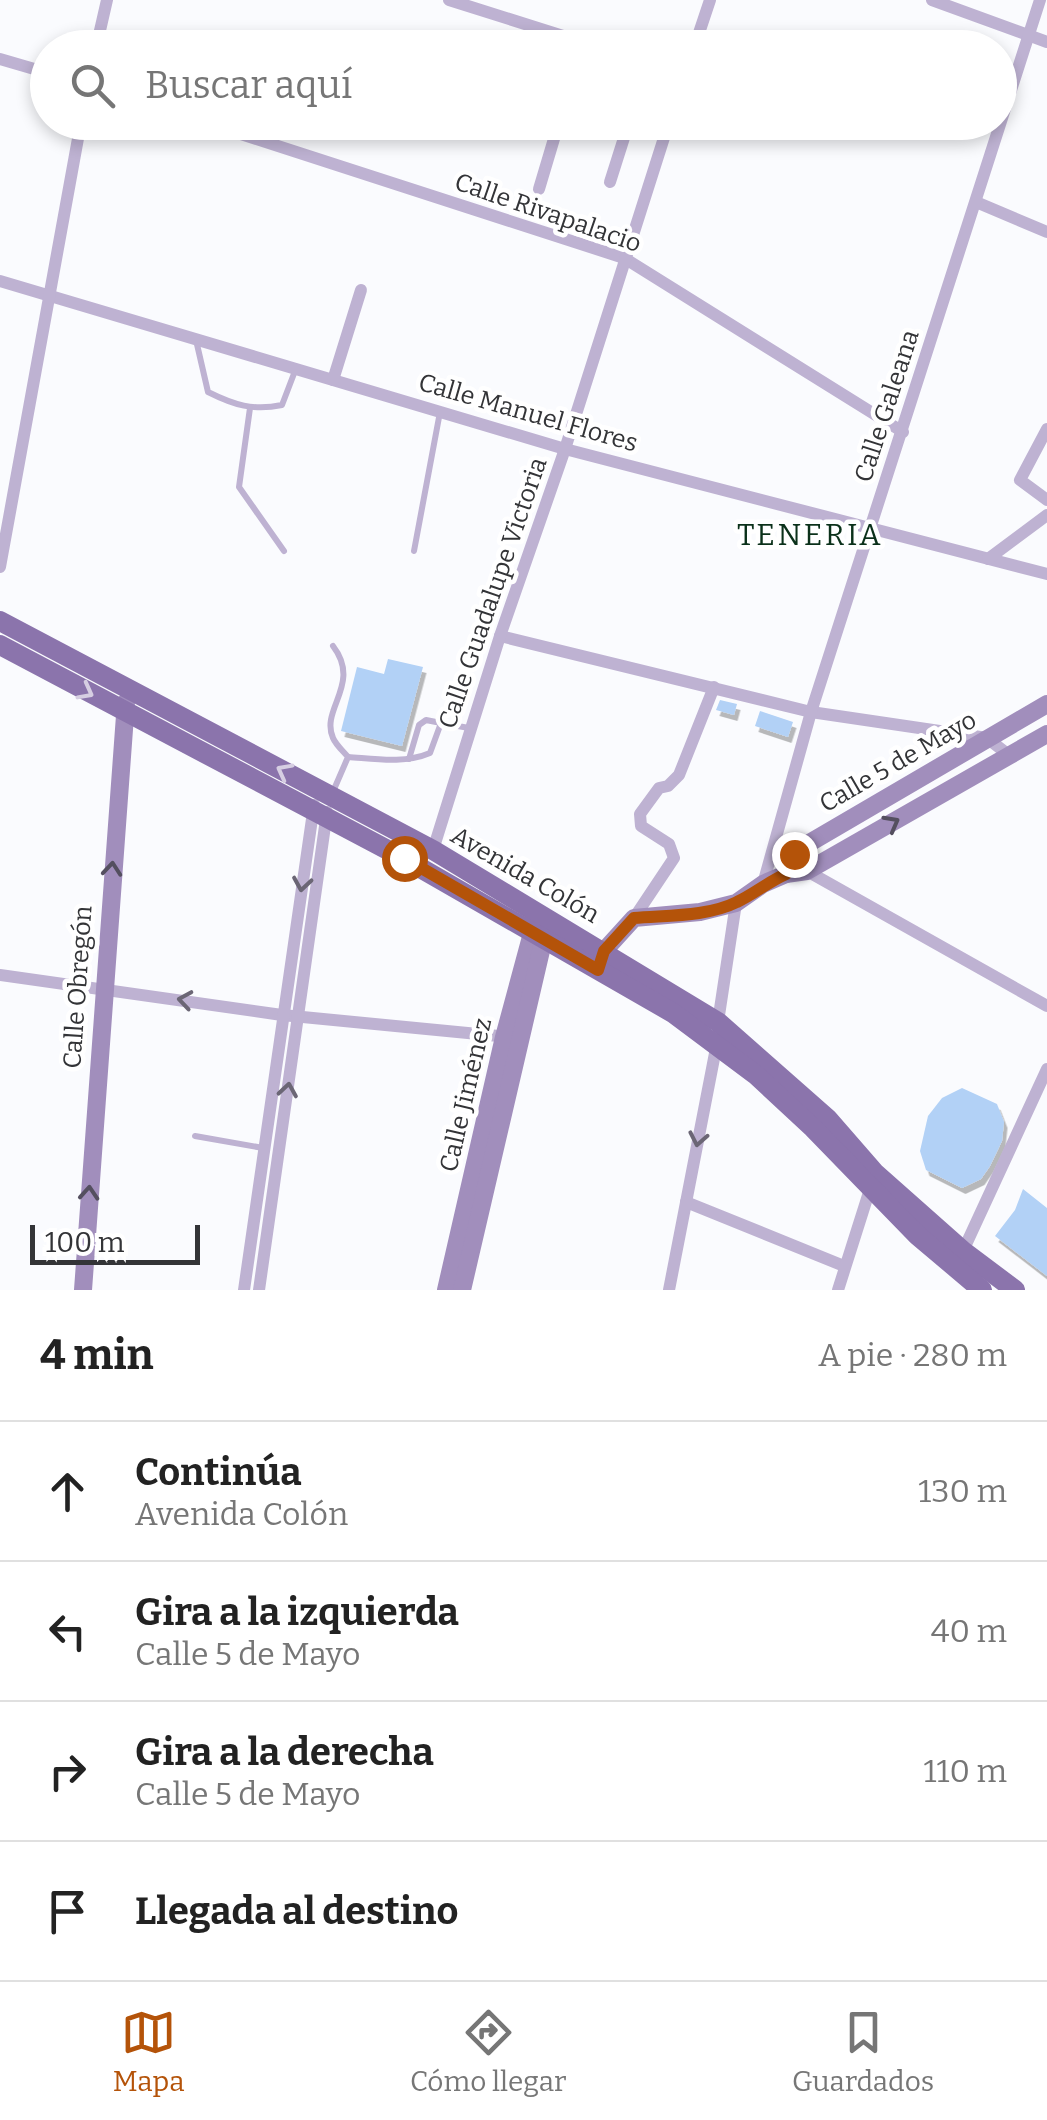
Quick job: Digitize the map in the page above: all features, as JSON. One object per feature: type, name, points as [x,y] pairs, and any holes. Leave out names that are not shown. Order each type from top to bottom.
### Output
[{"type":"main road","name":"Avenida Colón","points":[[0,621],[127,688],[322,803],[718,1022],[828,1119],[875,1172],[963,1251],[1015,1290]]},
{"type":"main road","name":"Avenida Colón","points":[[0,645],[124,712],[433,850],[541,925]]},
{"type":"main road","name":"Avenida Colón","points":[[601,960],[717,1044],[813,1128],[917,1235],[982,1290]]},
{"type":"street","points":[[100,30],[106,0]]},
{"type":"street","points":[[449,0],[538,30]]},
{"type":"street","points":[[700,30],[710,0]]},
{"type":"street","points":[[932,0],[1014,30]]},
{"type":"street","name":"Calle Galeana","points":[[1017,70],[1040,0]]},
{"type":"street","points":[[1017,31],[1047,42]]},
{"type":"street","points":[[0,59],[30,68]]},
{"type":"street","points":[[0,567],[78,140]]},
{"type":"street","name":"Calle Rivapalacio","points":[[260,140],[624,258],[903,432]]},
{"type":"street","points":[[539,189],[553,140]]},
{"type":"street","points":[[610,182],[623,140]]},
{"type":"street","name":"Calle Guadalupe Victoria","points":[[433,850],[663,140]]},
{"type":"street","name":"Calle Galeana","points":[[762,884],[812,712],[995,140]]},
{"type":"street","points":[[976,202],[1047,232]]},
{"type":"street","name":"Calle Manuel Flores","points":[[0,281],[565,449],[1047,574]]},
{"type":"street","points":[[333,380],[362,290]]},
{"type":"street","points":[[1047,429],[1020,480],[1047,500]]},
{"type":"street","points":[[988,559],[1047,515]]},
{"type":"street","points":[[500,636],[812,712],[986,738],[1010,756]]},
{"type":"street","points":[[601,960],[674,858],[669,844],[638,820],[659,788],[679,776],[714,687]]},
{"type":"street","name":"Calle Obregón","points":[[82,1290],[127,688]]},
{"type":"street","name":"Calle 5 de Mayo","points":[[794,854],[1047,704]]},
{"type":"street","name":"Calle 5 de Mayo","points":[[634,918],[700,912],[736,903],[762,884],[807,870],[1047,734]]},
{"type":"street","points":[[244,1290],[256,1258],[282,1015],[322,803]]},
{"type":"street","points":[[271,1140],[300,1017],[322,803]]},
{"type":"street","points":[[786,874],[794,854],[807,870],[1047,1006]]},
{"type":"street","points":[[718,1022],[736,903]]},
{"type":"street","name":"Calle Jiménez","points":[[447,1290],[470,1218],[541,925]]},
{"type":"street","points":[[0,975],[282,1015],[511,1037]]},
{"type":"street","points":[[670,1290],[717,1044]]},
{"type":"street","points":[[963,1251],[1047,1069]]},
{"type":"street","points":[[838,1290],[870,1189]]},
{"type":"street","points":[[686,1202],[844,1266]]},
{"type":"street","name":"Calle Jiménez","points":[[462,1290],[470,1218]]},
{"type":"street","points":[[256,1258],[258,1290]]},
{"type":"lane","points":[[196,339],[208,392],[236,406],[282,405],[296,369]]},
{"type":"lane","points":[[250,408],[239,488],[284,551]]},
{"type":"lane","points":[[414,551],[440,412]]},
{"type":"lane","points":[[333,646],[343,658],[346,670],[330,729],[333,740],[348,757],[409,760],[430,753],[442,723]]},
{"type":"lane","points":[[409,760],[419,725],[426,720],[471,728]]},
{"type":"lane","points":[[322,803],[348,757]]},
{"type":"lane","points":[[195,1136],[271,1140]]},
{"type":"building","points":[[388,659],[423,667],[402,746],[341,731],[357,667],[384,674]]},
{"type":"building","points":[[720,700],[737,704],[734,715],[716,710]]},
{"type":"building","points":[[760,711],[793,722],[788,737],[755,726]]},
{"type":"building","points":[[962,1088],[997,1104],[1004,1122],[1002,1141],[990,1166],[981,1179],[962,1188],[926,1170],[920,1151],[928,1116],[942,1098]]},
{"type":"building","points":[[1023,1189],[1047,1208],[1047,1276],[995,1236],[1015,1210]]},
{"type":"district","name":"TENERIA","points":[[810,535]]},
{"type":"route","points":[[404,858],[598,970],[604,951],[634,918],[700,912],[736,903],[762,884],[786,874],[794,854]]}]
